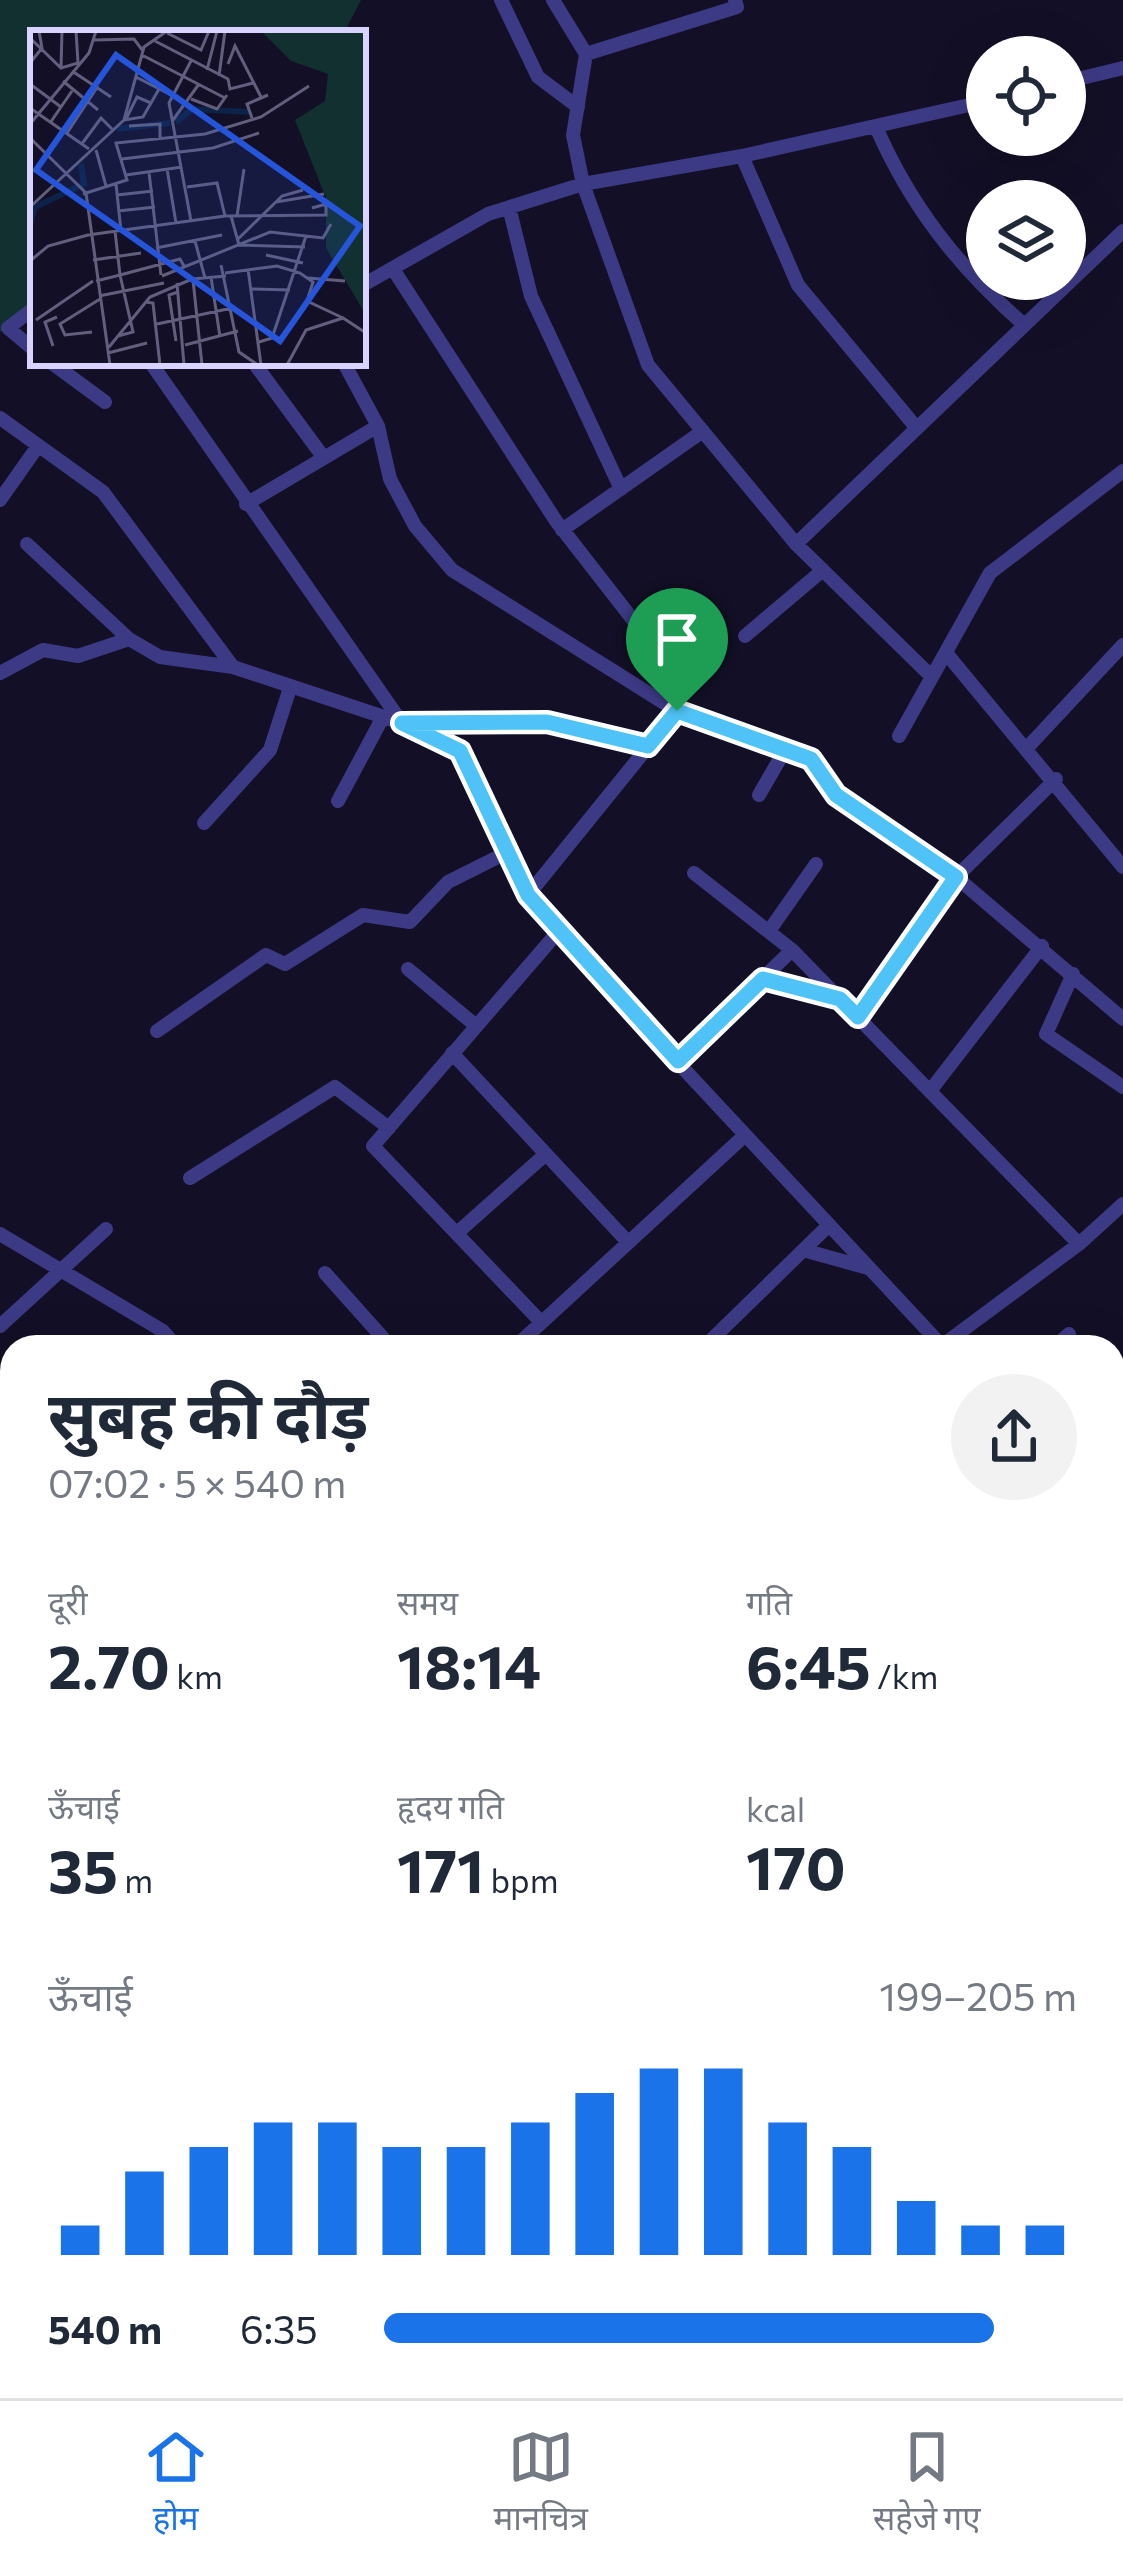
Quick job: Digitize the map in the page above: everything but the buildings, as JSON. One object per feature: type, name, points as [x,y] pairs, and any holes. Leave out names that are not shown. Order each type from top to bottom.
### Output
[{"type":"street","points":[[501,0],[538,77],[578,107]]},
{"type":"street","points":[[553,0],[586,54],[573,135],[583,184],[648,365],[796,544],[931,676]]},
{"type":"street","points":[[586,54],[737,7],[735,0]]},
{"type":"street","points":[[1086,77],[1123,68]]},
{"type":"street","points":[[366,283],[509,207],[583,184],[742,156],[966,105]]},
{"type":"street","points":[[876,128],[901,184],[938,238],[1022,323]]},
{"type":"street","points":[[742,156],[798,285],[915,426]]},
{"type":"street","points":[[509,207],[530,296],[621,489]]},
{"type":"street","points":[[796,544],[1022,323],[1121,237]]},
{"type":"street","points":[[393,269],[562,530],[658,652],[677,711]]},
{"type":"street","points":[[30,311],[8,328],[30,346]]},
{"type":"street","points":[[56,366],[105,402]]},
{"type":"street","points":[[153,366],[402,723]]},
{"type":"street","points":[[256,366],[324,458]]},
{"type":"street","points":[[346,366],[378,426],[390,478],[416,526],[452,570],[677,711],[811,759],[836,795],[956,877],[1123,1019]]},
{"type":"street","points":[[0,418],[103,492],[233,667]]},
{"type":"street","points":[[246,504],[378,426]]},
{"type":"street","points":[[562,530],[703,431]]},
{"type":"street","points":[[0,500],[38,446]]},
{"type":"street","points":[[899,736],[990,573],[1123,471]]},
{"type":"street","points":[[27,544],[129,639],[160,657],[233,667],[402,723],[460,751],[528,895],[556,933],[932,1335]]},
{"type":"street","points":[[745,636],[823,570]]},
{"type":"street","points":[[0,673],[43,650],[79,656],[129,639]]},
{"type":"street","points":[[1026,749],[1123,645]]},
{"type":"street","points":[[946,653],[1026,749],[1046,789],[1122,864]]},
{"type":"street","points":[[204,823],[270,750],[290,688]]},
{"type":"street","points":[[528,895],[677,711]]},
{"type":"street","points":[[338,801],[383,717]]},
{"type":"street","points":[[402,723],[547,722],[652,742]]},
{"type":"street","points":[[759,795],[785,750]]},
{"type":"street","points":[[858,1017],[956,877],[1046,789]]},
{"type":"street","points":[[157,1030],[266,955],[285,964],[363,915],[410,922],[448,882],[508,852]]},
{"type":"street","points":[[769,931],[816,864]]},
{"type":"street","points":[[694,873],[792,950],[1079,1244]]},
{"type":"street","points":[[540,1321],[373,1146],[556,933]]},
{"type":"street","points":[[930,1091],[1042,946]]},
{"type":"street","points":[[678,1061],[792,950]]},
{"type":"street","points":[[408,968],[475,1025]]},
{"type":"street","points":[[1073,974],[1046,1034],[1123,1087]]},
{"type":"street","points":[[763,979],[840,999]]},
{"type":"street","points":[[452,1053],[626,1240]]},
{"type":"street","points":[[190,1178],[335,1087],[389,1128]]},
{"type":"street","points":[[527,1335],[743,1137]]},
{"type":"street","points":[[457,1233],[547,1154]]},
{"type":"street","points":[[957,1335],[1079,1244],[1123,1204]]},
{"type":"street","points":[[716,1335],[829,1225]]},
{"type":"street","points":[[0,1326],[106,1229]]},
{"type":"street","points":[[0,1234],[167,1335]]},
{"type":"street","points":[[803,1250],[870,1269]]},
{"type":"street","points":[[325,1273],[380,1335]]},
{"type":"green space","points":[[0,0],[361,0],[346,30],[30,30],[30,311],[0,332]]},
{"type":"route","points":[[677,711],[811,759],[836,795],[956,877],[858,1017],[840,999],[763,979],[678,1061],[556,933],[528,895],[460,751],[402,723],[547,722],[648,746],[677,711]]}]
